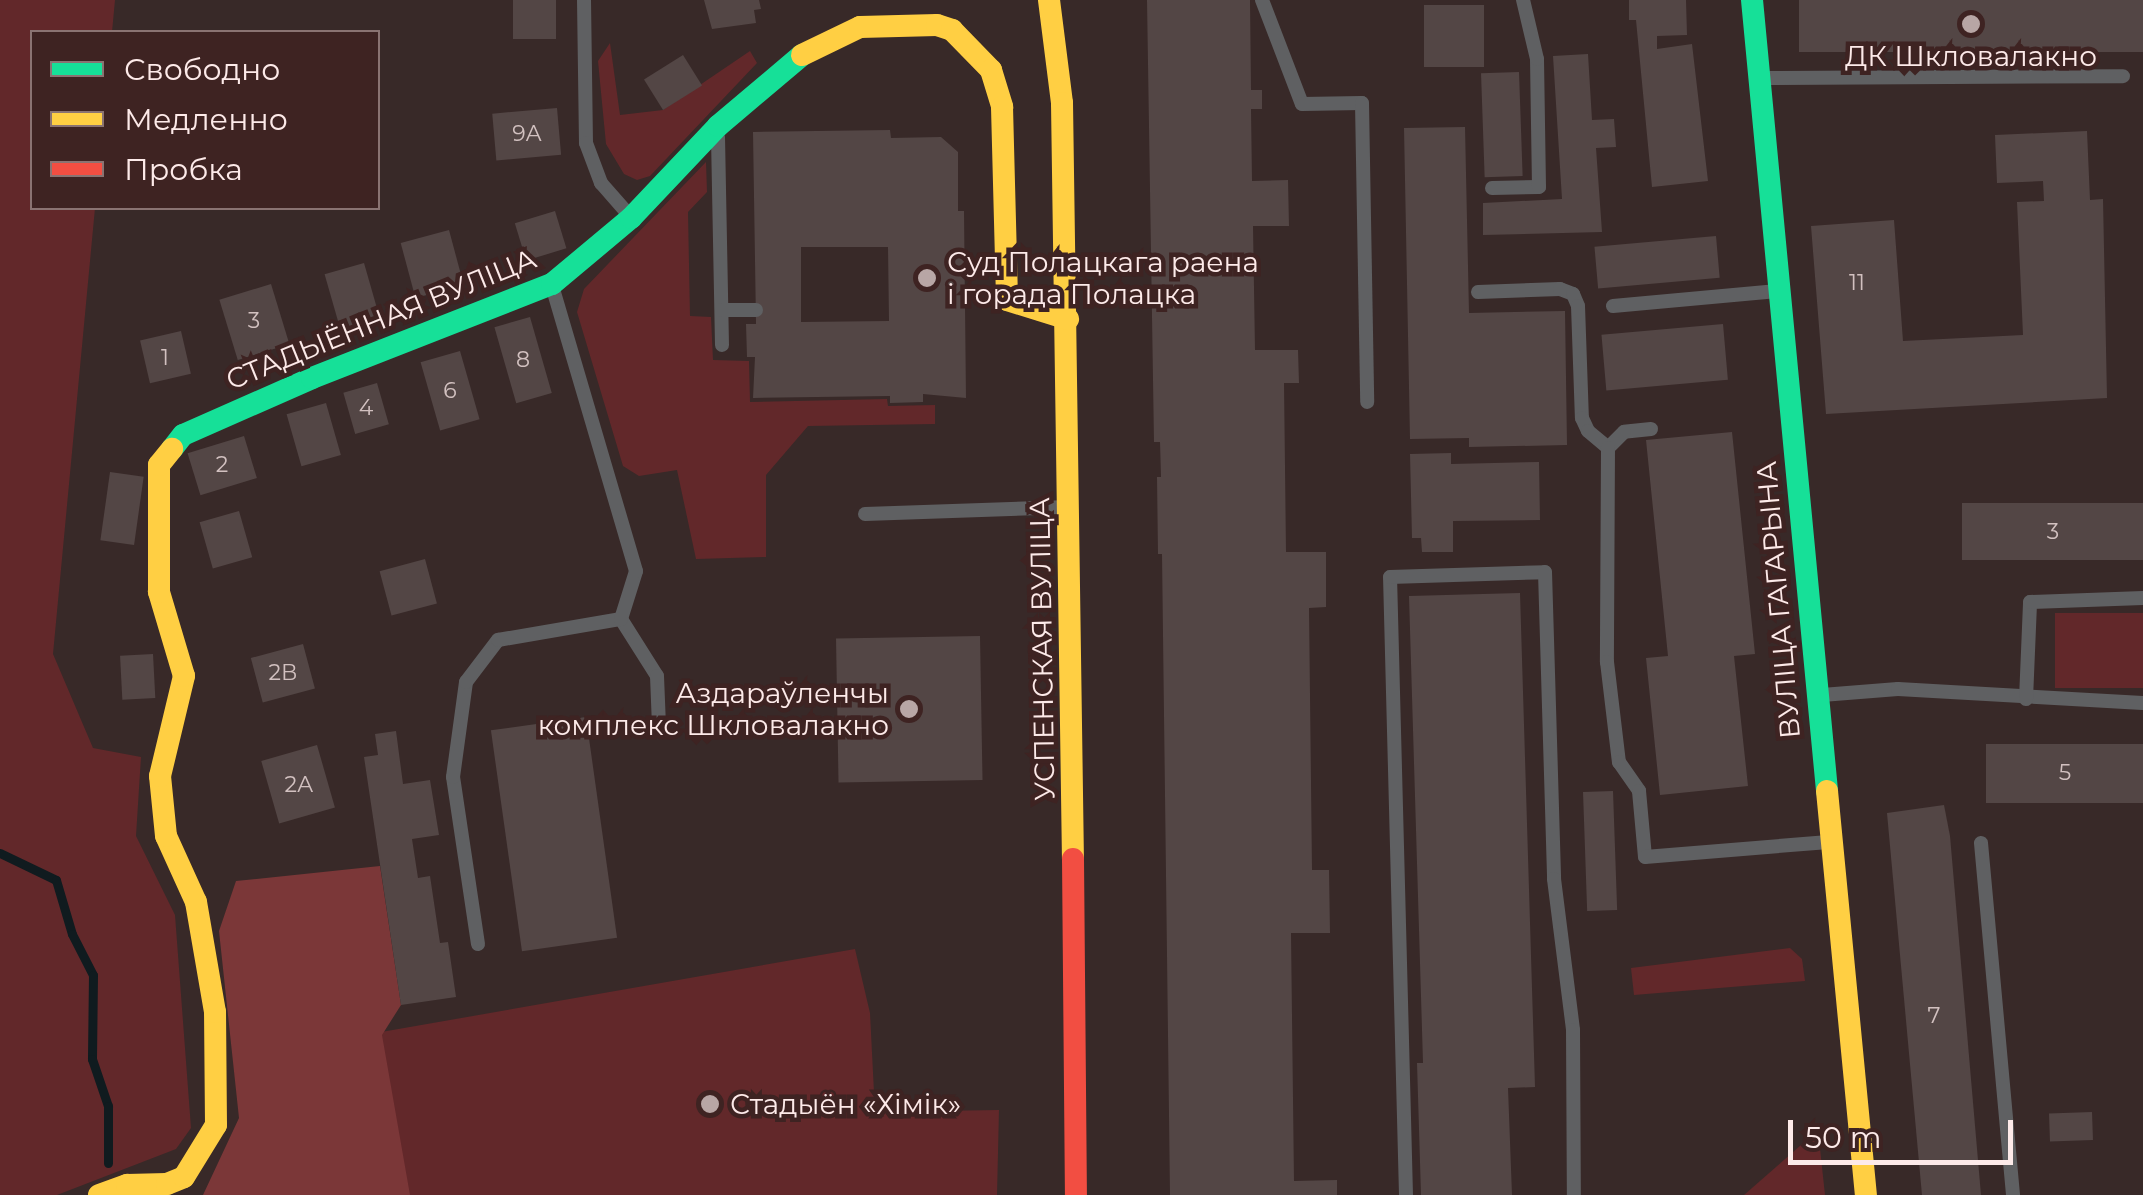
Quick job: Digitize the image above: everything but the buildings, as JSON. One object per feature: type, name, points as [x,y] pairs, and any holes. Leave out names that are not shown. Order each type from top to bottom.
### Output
[{"type":"street","name":"УСПЕНСКАЯ ВУЛІЦА","points":[[1050,0],[1062,103],[1068,319],[1076,1195]]},
{"type":"street","name":"УСПЕНСКАЯ ВУЛІЦА","points":[[1062,103],[1070,0]]},
{"type":"street","name":"ВУЛІЦА ГАГАРЫНА","points":[[1752,0],[1866,1195]]},
{"type":"street","name":"СТАДЫЁННАЯ ВУЛІЦА","points":[[100,1195],[128,1184],[167,1184],[184,1178],[216,1125],[214,1012],[196,902],[166,836],[160,776],[184,676],[159,592],[160,464],[183,435],[312,378],[552,284],[631,218],[718,126],[810,48],[860,27],[937,18],[991,70],[1002,108],[1008,300],[1068,319]]},
{"type":"lane","points":[[584,0],[586,143],[602,183],[631,218]]},
{"type":"lane","points":[[1262,0],[1302,104],[1362,103],[1367,402]]},
{"type":"lane","points":[[1492,188],[1539,186],[1537,59],[1523,0]]},
{"type":"lane","points":[[1759,78],[2124,76]]},
{"type":"lane","points":[[718,126],[722,344]]},
{"type":"lane","points":[[552,284],[636,571],[621,619],[657,676],[659,726]]},
{"type":"lane","points":[[1478,292],[1560,289],[1573,294],[1578,306],[1582,418],[1588,431],[1608,448]]},
{"type":"lane","points":[[1613,306],[1779,291]]},
{"type":"lane","points":[[722,310],[756,310]]},
{"type":"lane","points":[[1651,429],[1624,432],[1608,448],[1608,662],[1619,762],[1639,790],[1645,857],[1832,842]]},
{"type":"lane","points":[[865,514],[1070,508]]},
{"type":"lane","points":[[1406,1195],[1390,577],[1545,572],[1554,879],[1573,1030],[1578,1191],[1574,1195]]},
{"type":"lane","points":[[2026,699],[2030,602],[2143,598]]},
{"type":"lane","points":[[478,944],[453,777],[466,682],[498,640],[621,619]]},
{"type":"lane","points":[[1816,696],[1898,689],[2143,703]]},
{"type":"lane","points":[[1981,843],[2013,1195]]},
{"type":"shaded area","points":[[0,0],[115,0],[112,30],[30,30],[30,210],[95,210],[53,654],[93,748],[141,757],[136,836],[175,915],[191,1128],[176,1149],[57,1195],[0,1195]]},
{"type":"shaded area","points":[[610,43],[620,115],[663,110],[750,51],[757,63],[650,176],[637,180],[624,174],[606,144],[598,61]]},
{"type":"shaded area","points":[[706,162],[707,192],[688,212],[690,316],[711,317],[713,360],[749,361],[750,402],[887,399],[888,406],[935,405],[935,424],[808,426],[766,475],[766,557],[696,559],[677,470],[639,476],[623,466],[577,312],[584,289]]},
{"type":"shaded area","points":[[2055,613],[2143,613],[2143,688],[2055,688]]},
{"type":"shaded area","points":[[380,866],[401,1005],[382,1035],[410,1195],[203,1195],[239,1118],[219,931],[236,881]]},
{"type":"shaded area","points":[[1790,948],[1802,959],[1805,981],[1634,995],[1631,968]]},
{"type":"shaded area","points":[[855,949],[870,1013],[875,1112],[999,1110],[997,1195],[262,1195],[239,1057]]},
{"type":"shaded area","points":[[1818,1130],[1825,1195],[1744,1195]]},
{"type":"waterway","points":[[0,853],[56,880],[72,934],[93,975],[92,1059],[108,1106],[108,1163]]},
{"type":"traffic: fast","points":[[1752,0],[1827,791]]},
{"type":"traffic: fast","points":[[172,449],[183,435],[312,378],[552,284],[631,218],[718,126],[802,55]]},
{"type":"traffic: slow","points":[[1049,0],[1062,103],[1073,859]]},
{"type":"traffic: slow","points":[[802,55],[860,27],[937,25],[952,30],[991,70],[1002,107],[1007,300],[1068,319]]},
{"type":"traffic: slow","points":[[99,1195],[127,1185],[167,1184],[184,1177],[216,1125],[215,1012],[196,902],[166,836],[160,776],[184,676],[159,592],[159,465],[172,449]]},
{"type":"traffic: slow","points":[[1827,791],[1866,1195]]},
{"type":"traffic: jam","points":[[1073,859],[1076,1195]]},
{"type":"place","name":"ДК Шкловалакно","points":[[1971,24]]},
{"type":"place","name":"Суд Полацкага раена і горада Полацка","points":[[927,278]]},
{"type":"place","name":"Аздараўленчы комплекс Шкловалакно","points":[[909,709]]},
{"type":"place","name":"Стадыён «Хімік»","points":[[710,1104]]}]
